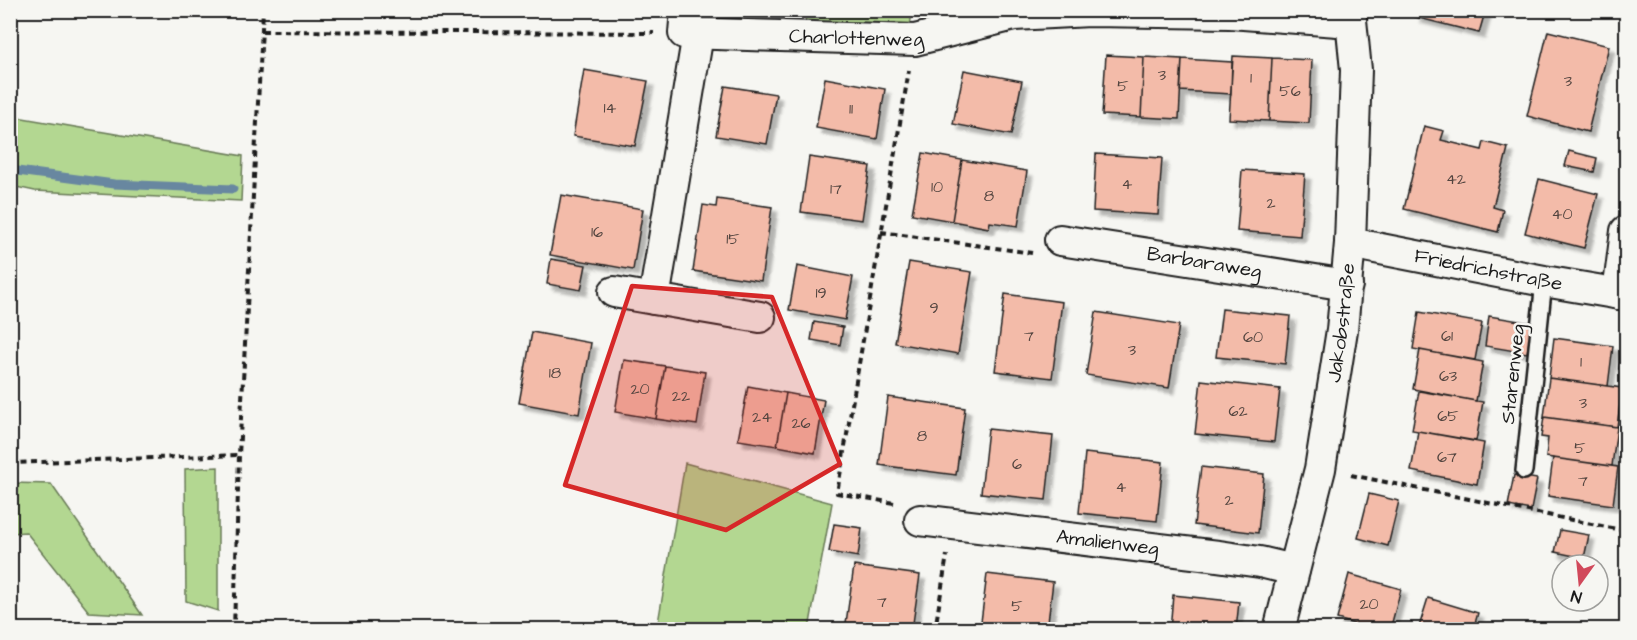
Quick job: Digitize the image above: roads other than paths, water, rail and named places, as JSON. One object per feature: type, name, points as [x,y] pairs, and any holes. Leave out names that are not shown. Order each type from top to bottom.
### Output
[{"type":"street","name":"Charlottenweg","points":[[689,26],[915,40],[1014,15],[1090,11],[1350,16]]},
{"type":"street","name":"Jakobstraße","points":[[1279,630],[1320,469],[1342,330],[1350,243],[1356,70],[1350,16]]},
{"type":"street","points":[[654,299],[689,26]]},
{"type":"street","points":[[1622,294],[1626,231]]},
{"type":"street","name":"Barbaraweg","points":[[1060,240],[1347,285]]},
{"type":"street","name":"Friedrichstraße","points":[[1350,243],[1622,294]]},
{"type":"street","points":[[614,292],[760,317]]},
{"type":"street","name":"Amalienweg","points":[[920,520],[1218,555],[1294,570]]},
{"type":"lane","name":"Starenweg","points":[[1524,471],[1544,281]]},
{"type":"waterway","points":[[10,170],[114,184],[233,189]]}]
